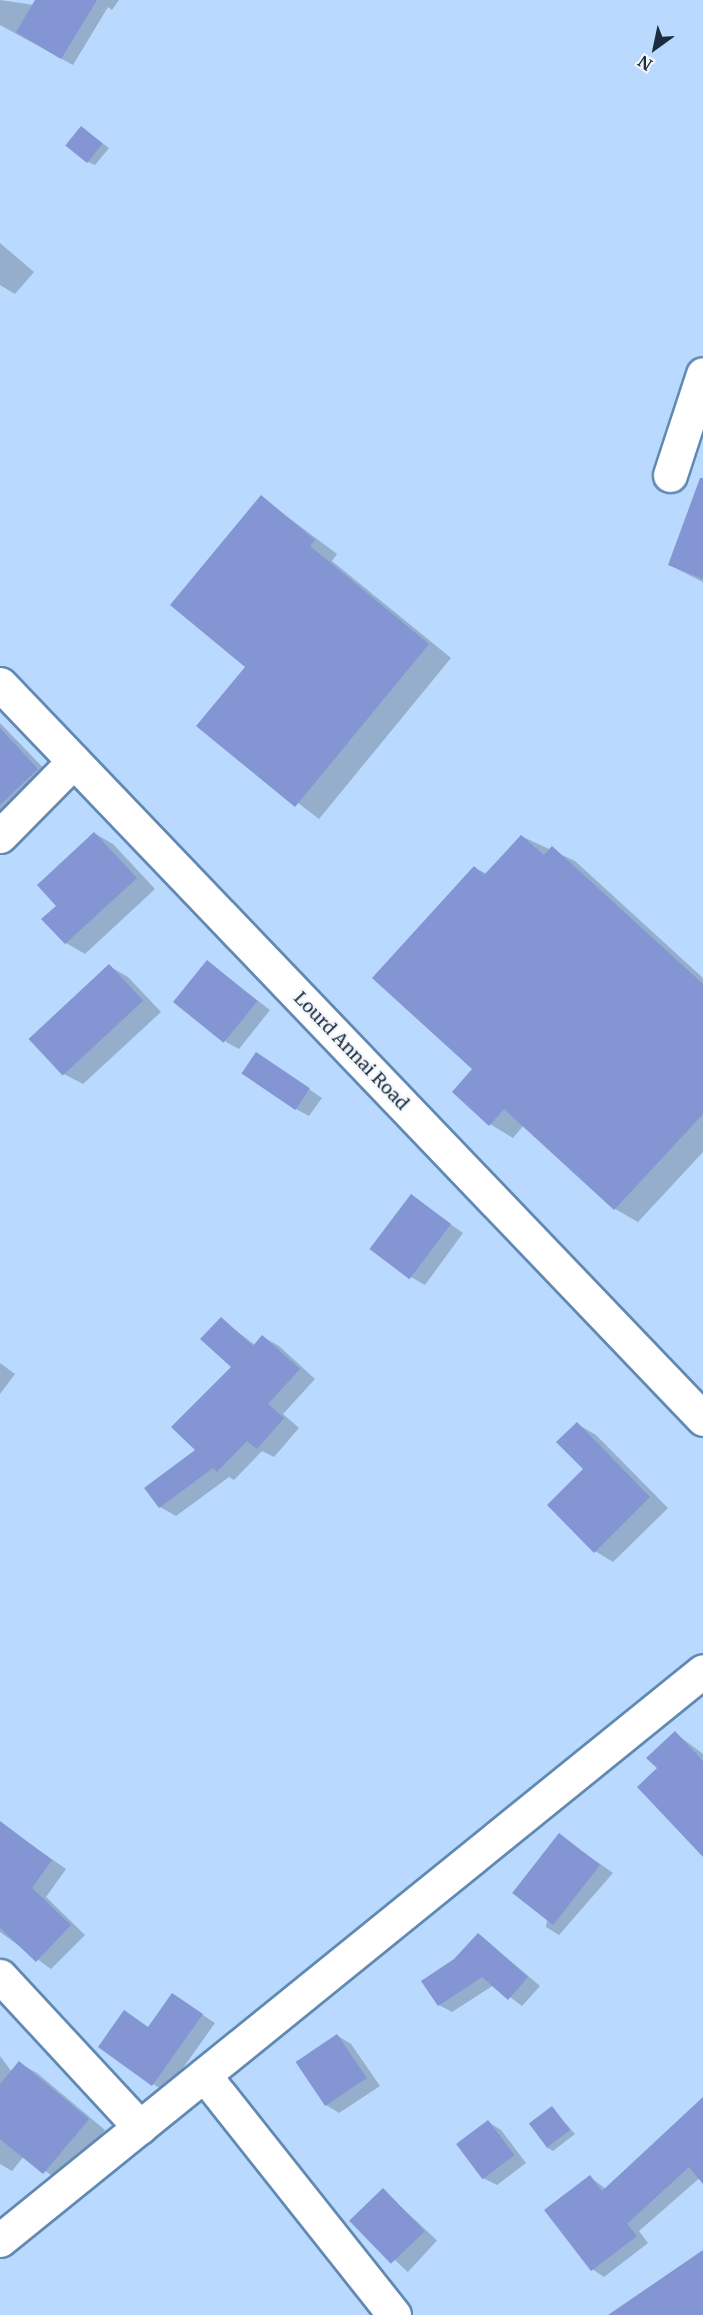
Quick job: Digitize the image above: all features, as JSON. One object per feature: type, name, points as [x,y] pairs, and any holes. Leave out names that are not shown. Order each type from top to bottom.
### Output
[{"type":"street","points":[[670,475],[703,374]]},
{"type":"street","name":"Lourd Annai Road","points":[[0,684],[703,1419]]},
{"type":"street","points":[[0,836],[74,761]]},
{"type":"street","points":[[0,2240],[703,1671]]},
{"type":"street","points":[[0,1976],[140,2127]]},
{"type":"street","points":[[204,2075],[394,2315]]},
{"type":"building","points":[[35,0],[97,0],[61,59],[16,32]]},
{"type":"building","points":[[81,126],[103,144],[87,163],[65,145]]},
{"type":"building","points":[[700,478],[703,478],[703,579],[668,565]]},
{"type":"building","points":[[261,495],[315,540],[310,546],[429,644],[295,807],[196,726],[245,667],[170,605]]},
{"type":"building","points":[[0,728],[38,769],[0,805]]},
{"type":"building","points":[[94,832],[137,878],[65,944],[41,919],[56,906],[37,885]]},
{"type":"building","points":[[521,835],[544,855],[552,846],[703,984],[703,1114],[614,1210],[504,1109],[489,1126],[452,1092],[472,1069],[372,978],[474,866],[484,875]]},
{"type":"building","points":[[207,960],[258,1001],[224,1043],[173,1002]]},
{"type":"building","points":[[109,964],[143,1001],[63,1076],[29,1039]]},
{"type":"building","points":[[256,1052],[310,1088],[295,1110],[241,1074]]},
{"type":"building","points":[[411,1194],[451,1224],[409,1279],[369,1249]]},
{"type":"building","points":[[221,1317],[253,1346],[262,1335],[300,1369],[268,1404],[284,1418],[257,1449],[247,1441],[217,1472],[213,1468],[159,1508],[144,1488],[195,1450],[171,1427],[231,1367],[200,1339]]},
{"type":"building","points":[[577,1422],[650,1497],[594,1553],[547,1505],[583,1469],[556,1442]]},
{"type":"building","points":[[675,1731],[703,1761],[703,1857],[637,1787],[657,1768],[646,1758]]},
{"type":"building","points":[[0,1821],[52,1860],[32,1888],[71,1925],[36,1962],[0,1928]]},
{"type":"building","points":[[559,1833],[600,1865],[553,1925],[512,1893]]},
{"type":"building","points":[[478,1933],[528,1977],[508,2000],[482,1977],[438,2006],[421,1981],[454,1959]]},
{"type":"building","points":[[172,1993],[203,2014],[152,2086],[98,2047],[124,2010],[148,2027]]},
{"type":"building","points":[[337,2034],[367,2078],[325,2106],[296,2062]]},
{"type":"building","points":[[19,2061],[89,2119],[43,2174],[0,2139],[0,2084]]},
{"type":"building","points":[[703,2097],[703,2184],[689,2167],[627,2224],[637,2236],[591,2271],[544,2210],[590,2175],[602,2191]]},
{"type":"building","points":[[552,2106],[570,2130],[547,2147],[529,2123]]},
{"type":"building","points":[[488,2120],[514,2155],[483,2179],[456,2144]]},
{"type":"building","points":[[383,2188],[425,2231],[391,2264],[349,2221]]},
{"type":"building","points":[[703,2250],[703,2315],[608,2315]]}]
